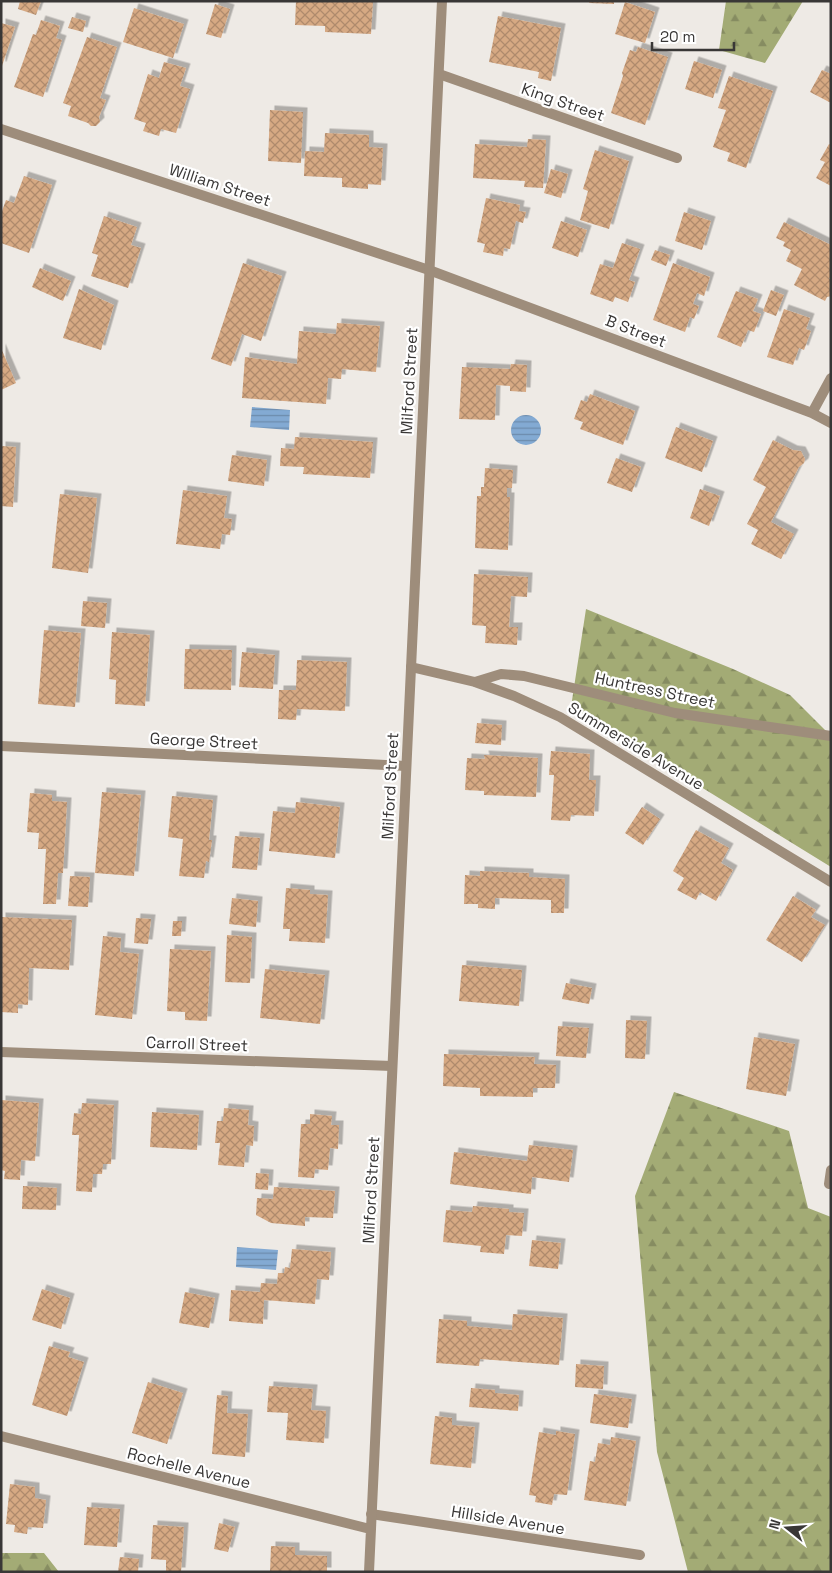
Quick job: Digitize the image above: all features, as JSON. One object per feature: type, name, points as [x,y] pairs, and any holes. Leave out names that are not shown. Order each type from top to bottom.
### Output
[{"type":"street","name":"Milford Street","points":[[369,1567],[442,1]]},
{"type":"street","name":"King Street","points":[[439,74],[677,158]]},
{"type":"street","name":"William Street","points":[[1,129],[429,270]]},
{"type":"street","name":"B Street","points":[[429,270],[812,413],[831,423]]},
{"type":"street","points":[[812,413],[831,378]]},
{"type":"street","name":"Summerside Avenue","points":[[411,667],[475,682],[514,696],[560,717],[831,882]]},
{"type":"street","name":"Huntress Street","points":[[475,682],[501,674],[524,676],[675,713],[831,736]]},
{"type":"street","name":"George Street","points":[[1,746],[406,766]]},
{"type":"street","name":"Carroll Street","points":[[1,1052],[392,1066]]},
{"type":"street","points":[[829,1184],[831,1170]]},
{"type":"street","name":"Rochelle Avenue","points":[[1,1436],[370,1529]]},
{"type":"street","name":"Hillside Avenue","points":[[372,1514],[640,1555]]},
{"type":"street","points":[[369,1567],[375,1572]]},
{"type":"green space","points":[[726,1],[803,1],[765,63],[719,50]]},
{"type":"green space","points":[[586,609],[733,669],[790,695],[831,736],[831,867],[571,707]]},
{"type":"green space","points":[[674,1092],[789,1131],[808,1208],[831,1217],[831,1572],[688,1572],[657,1452],[635,1196]]},
{"type":"green space","points":[[1,1553],[44,1553],[59,1572],[1,1572]]},
{"type":"water","points":[[252,407],[290,410],[289,430],[250,427]]},
{"type":"water","points":[[526,415],[537,419],[541,430],[537,441],[526,445],[515,441],[511,430],[515,419]]},
{"type":"water","points":[[237,1247],[278,1250],[276,1270],[236,1267]]},
{"type":"building","points":[[20,1],[41,1],[36,15],[18,9]]},
{"type":"building","points":[[296,1],[373,1],[371,34],[325,32],[325,26],[295,25]]},
{"type":"building","points":[[590,1],[614,1],[614,4],[589,3]]},
{"type":"building","points":[[625,2],[655,12],[645,43],[615,34]]},
{"type":"building","points":[[215,4],[230,9],[221,38],[206,34]]},
{"type":"building","points":[[134,8],[184,24],[173,58],[123,42]]},
{"type":"building","points":[[498,16],[561,28],[551,81],[538,78],[539,72],[489,62]]},
{"type":"building","points":[[72,17],[86,21],[83,32],[68,28]]},
{"type":"building","points":[[41,20],[60,26],[56,38],[62,40],[43,97],[14,87],[33,34],[36,35]]},
{"type":"building","points":[[1,23],[15,27],[2,66],[1,66]]},
{"type":"building","points":[[87,37],[117,47],[100,98],[106,100],[99,117],[100,122],[96,126],[91,126],[88,123],[68,116],[71,106],[63,103]]},
{"type":"building","points":[[638,47],[668,57],[645,125],[611,113],[630,50],[636,52]]},
{"type":"building","points":[[694,61],[722,70],[713,98],[685,89]]},
{"type":"building","points":[[164,62],[186,68],[180,86],[190,89],[176,133],[161,129],[159,136],[143,131],[146,123],[134,119],[148,74],[159,78]]},
{"type":"building","points":[[822,70],[831,74],[831,103],[810,92]]},
{"type":"building","points":[[729,76],[773,91],[746,168],[727,161],[730,153],[713,147],[726,110],[718,108]]},
{"type":"building","points":[[270,110],[303,112],[301,163],[268,161]]},
{"type":"building","points":[[325,133],[369,135],[369,147],[383,148],[381,185],[368,184],[368,189],[342,187],[342,178],[304,176],[305,151],[324,152]]},
{"type":"building","points":[[528,139],[546,140],[543,188],[524,187],[525,181],[473,178],[475,144],[527,147]]},
{"type":"building","points":[[829,144],[831,145],[831,186],[816,178],[825,162],[820,160]]},
{"type":"building","points":[[595,150],[629,161],[609,229],[580,220],[588,191],[583,189]]},
{"type":"building","points":[[551,169],[568,174],[561,198],[544,193]]},
{"type":"building","points":[[24,176],[52,185],[29,253],[1,243],[1,214],[6,200],[14,203]]},
{"type":"building","points":[[486,198],[520,205],[519,211],[526,212],[523,223],[516,221],[510,249],[504,248],[503,256],[483,252],[485,244],[477,242]]},
{"type":"building","points":[[684,212],[711,221],[702,250],[675,241]]},
{"type":"building","points":[[104,216],[137,227],[131,245],[141,248],[128,288],[91,276],[98,255],[92,253]]},
{"type":"building","points":[[561,221],[587,230],[578,257],[552,248]]},
{"type":"building","points":[[784,222],[831,245],[831,276],[829,279],[831,279],[831,296],[827,297],[825,301],[794,285],[802,269],[786,261],[791,250],[783,246],[785,242],[776,238]]},
{"type":"building","points":[[622,243],[640,249],[629,280],[635,282],[628,302],[615,297],[613,302],[590,294],[600,264],[613,268]]},
{"type":"building","points":[[655,250],[670,255],[666,266],[651,260]]},
{"type":"building","points":[[243,263],[282,276],[261,341],[242,334],[231,366],[211,359]]},
{"type":"building","points":[[673,263],[710,277],[704,296],[697,293],[693,304],[699,306],[694,319],[690,317],[685,332],[653,320]]},
{"type":"building","points":[[40,268],[71,281],[63,301],[32,287]]},
{"type":"building","points":[[79,289],[114,305],[101,350],[63,338]]},
{"type":"building","points":[[771,290],[784,295],[776,316],[763,311]]},
{"type":"building","points":[[736,291],[758,299],[753,311],[761,314],[754,332],[748,330],[741,347],[717,337]]},
{"type":"building","points":[[784,309],[810,318],[806,329],[811,331],[804,350],[799,348],[793,365],[767,357]]},
{"type":"building","points":[[337,323],[380,326],[376,372],[342,369],[341,379],[328,378],[326,404],[242,398],[245,357],[297,364],[299,331],[336,334]]},
{"type":"building","points":[[1,348],[16,383],[1,390]]},
{"type":"building","points":[[511,364],[527,365],[526,392],[510,391],[510,386],[496,385],[495,420],[459,419],[462,367],[510,369]]},
{"type":"building","points":[[590,394],[635,411],[623,445],[580,429],[583,422],[574,419],[581,400],[587,402]]},
{"type":"building","points":[[676,427],[713,441],[702,472],[665,458]]},
{"type":"building","points":[[295,437],[373,442],[370,478],[303,474],[304,467],[280,466],[281,448],[294,449]]},
{"type":"building","points":[[773,440],[793,450],[801,451],[805,459],[771,522],[794,534],[781,559],[751,544],[758,530],[747,524],[766,487],[753,480]]},
{"type":"building","points":[[1,446],[16,447],[13,507],[1,506]]},
{"type":"building","points":[[232,455],[267,460],[264,486],[228,481]]},
{"type":"building","points":[[616,458],[641,467],[632,492],[607,483]]},
{"type":"building","points":[[485,468],[513,470],[512,488],[507,488],[507,497],[510,497],[508,550],[475,548],[477,496],[481,496],[481,487],[484,487]]},
{"type":"building","points":[[700,489],[720,496],[709,526],[690,518]]},
{"type":"building","points":[[183,490],[227,496],[224,518],[232,519],[230,535],[222,534],[220,549],[176,544]]},
{"type":"building","points":[[60,494],[97,498],[88,573],[52,568]]},
{"type":"building","points":[[474,574],[528,577],[527,597],[511,596],[509,627],[518,627],[517,645],[485,643],[486,626],[472,625]]},
{"type":"building","points":[[83,601],[107,603],[105,628],[81,626]]},
{"type":"building","points":[[44,630],[81,633],[75,707],[38,704]]},
{"type":"building","points":[[112,632],[150,635],[145,706],[115,704],[116,680],[109,679]]},
{"type":"building","points":[[185,649],[232,650],[231,690],[184,689]]},
{"type":"building","points":[[242,652],[275,655],[273,689],[239,687]]},
{"type":"building","points":[[297,660],[347,662],[345,711],[297,709],[296,720],[278,719],[279,690],[296,690]]},
{"type":"building","points":[[477,723],[502,725],[501,745],[475,743]]},
{"type":"building","points":[[551,751],[590,754],[589,780],[596,780],[594,816],[571,815],[570,821],[551,820],[554,775],[549,775]]},
{"type":"building","points":[[484,755],[538,758],[536,797],[484,795],[484,791],[465,790],[467,758],[485,759]]},
{"type":"building","points":[[102,792],[141,795],[134,876],[95,873]]},
{"type":"building","points":[[30,793],[52,795],[52,801],[67,802],[63,873],[58,873],[56,904],[43,904],[46,849],[38,849],[39,833],[27,832]]},
{"type":"building","points":[[172,796],[213,800],[209,840],[212,840],[209,862],[206,861],[204,878],[179,876],[183,839],[168,837]]},
{"type":"building","points":[[296,802],[340,807],[335,858],[269,851],[273,811],[295,813]]},
{"type":"building","points":[[642,807],[660,819],[643,845],[625,833]]},
{"type":"building","points":[[696,830],[729,848],[721,863],[733,870],[716,901],[700,892],[696,900],[677,890],[684,878],[673,871]]},
{"type":"building","points":[[235,836],[260,838],[257,870],[232,868]]},
{"type":"building","points":[[480,871],[529,873],[529,877],[565,879],[564,913],[551,913],[551,900],[495,898],[495,909],[478,908],[478,904],[464,904],[465,875],[480,876]]},
{"type":"building","points":[[70,876],[90,877],[88,907],[68,906]]},
{"type":"building","points":[[286,888],[310,890],[310,894],[328,895],[325,943],[289,941],[290,929],[283,929]]},
{"type":"building","points":[[793,896],[816,910],[811,917],[825,925],[802,962],[766,940]]},
{"type":"building","points":[[232,898],[258,901],[256,927],[229,924]]},
{"type":"building","points":[[1,917],[72,920],[69,970],[29,968],[28,1005],[18,1004],[18,1013],[1,1012]]},
{"type":"building","points":[[136,918],[151,919],[148,944],[134,943]]},
{"type":"building","points":[[173,921],[182,921],[181,936],[172,936]]},
{"type":"building","points":[[227,935],[252,937],[250,983],[225,982]]},
{"type":"building","points":[[103,936],[121,938],[120,952],[139,954],[132,1019],[95,1015]]},
{"type":"building","points":[[170,949],[211,951],[207,1021],[185,1020],[185,1012],[167,1011]]},
{"type":"building","points":[[462,965],[522,970],[519,1006],[459,1001]]},
{"type":"building","points":[[265,969],[325,975],[320,1024],[260,1018]]},
{"type":"building","points":[[566,983],[592,988],[589,1004],[562,999]]},
{"type":"building","points":[[626,1020],[647,1021],[645,1059],[625,1058]]},
{"type":"building","points":[[558,1026],[589,1028],[586,1058],[556,1056]]},
{"type":"building","points":[[754,1037],[795,1044],[786,1096],[746,1089]]},
{"type":"building","points":[[444,1054],[535,1057],[534,1064],[556,1065],[555,1088],[533,1088],[533,1097],[480,1096],[480,1088],[443,1086]]},
{"type":"building","points":[[1,1100],[39,1103],[35,1161],[21,1160],[20,1180],[4,1179],[5,1171],[1,1170]]},
{"type":"building","points":[[82,1103],[114,1105],[111,1164],[103,1164],[102,1174],[93,1174],[92,1192],[76,1191],[79,1135],[72,1135],[74,1113],[81,1114]]},
{"type":"building","points":[[224,1108],[249,1110],[248,1125],[254,1126],[253,1146],[246,1145],[244,1167],[218,1165],[220,1143],[215,1143],[217,1121],[223,1121]]},
{"type":"building","points":[[152,1112],[199,1115],[197,1150],[150,1147]]},
{"type":"building","points":[[310,1114],[332,1116],[331,1125],[339,1125],[338,1149],[330,1148],[328,1170],[315,1169],[314,1178],[298,1177],[301,1124],[310,1124]]},
{"type":"building","points":[[529,1145],[573,1150],[569,1182],[532,1177],[531,1194],[450,1184],[454,1152],[527,1161]]},
{"type":"building","points":[[256,1173],[269,1174],[268,1190],[255,1189]]},
{"type":"building","points":[[23,1186],[57,1188],[56,1210],[22,1209]]},
{"type":"building","points":[[274,1187],[335,1191],[333,1218],[305,1217],[305,1226],[271,1223],[256,1215],[257,1198],[273,1199]]},
{"type":"building","points":[[473,1206],[509,1209],[509,1212],[524,1213],[522,1236],[506,1235],[504,1254],[480,1252],[481,1246],[443,1242],[446,1210],[472,1212]]},
{"type":"building","points":[[532,1240],[561,1243],[558,1269],[529,1266]]},
{"type":"building","points":[[292,1249],[331,1252],[329,1280],[317,1279],[315,1304],[264,1300],[263,1324],[229,1321],[231,1290],[260,1292],[261,1283],[277,1284],[278,1273],[284,1273],[285,1267],[290,1268]]},
{"type":"building","points":[[42,1289],[70,1298],[61,1329],[32,1320]]},
{"type":"building","points":[[185,1292],[215,1298],[209,1328],[179,1323]]},
{"type":"building","points":[[513,1314],[563,1318],[559,1365],[480,1359],[479,1366],[436,1363],[439,1319],[467,1321],[467,1326],[512,1330]]},
{"type":"building","points":[[49,1346],[70,1352],[68,1357],[84,1362],[67,1416],[32,1405]]},
{"type":"building","points":[[576,1364],[604,1366],[603,1389],[575,1387]]},
{"type":"building","points":[[148,1382],[183,1393],[167,1444],[132,1433]]},
{"type":"building","points":[[269,1386],[313,1389],[311,1410],[326,1411],[324,1443],[286,1440],[288,1413],[267,1412]]},
{"type":"building","points":[[471,1388],[519,1395],[518,1411],[469,1407]]},
{"type":"building","points":[[594,1394],[632,1399],[628,1428],[590,1423]]},
{"type":"building","points":[[217,1395],[228,1396],[227,1413],[248,1414],[245,1457],[212,1454]]},
{"type":"building","points":[[435,1416],[452,1418],[452,1425],[475,1427],[471,1468],[430,1464]]},
{"type":"building","points":[[556,1431],[575,1434],[567,1495],[554,1494],[552,1505],[535,1502],[536,1496],[529,1495],[539,1432],[556,1435]]},
{"type":"building","points":[[611,1437],[636,1441],[626,1506],[584,1500],[590,1461],[595,1462],[598,1443],[610,1445]]},
{"type":"building","points":[[10,1484],[35,1487],[35,1498],[46,1500],[43,1528],[28,1527],[27,1534],[14,1532],[15,1525],[6,1524]]},
{"type":"building","points":[[87,1507],[120,1509],[117,1547],[84,1545]]},
{"type":"building","points":[[219,1523],[235,1527],[228,1552],[214,1549]]},
{"type":"building","points":[[153,1525],[184,1527],[181,1572],[166,1572],[166,1560],[151,1559]]},
{"type":"building","points":[[271,1546],[295,1547],[295,1555],[327,1556],[327,1572],[270,1572]]},
{"type":"building","points":[[120,1557],[139,1559],[138,1572],[118,1572]]}]
